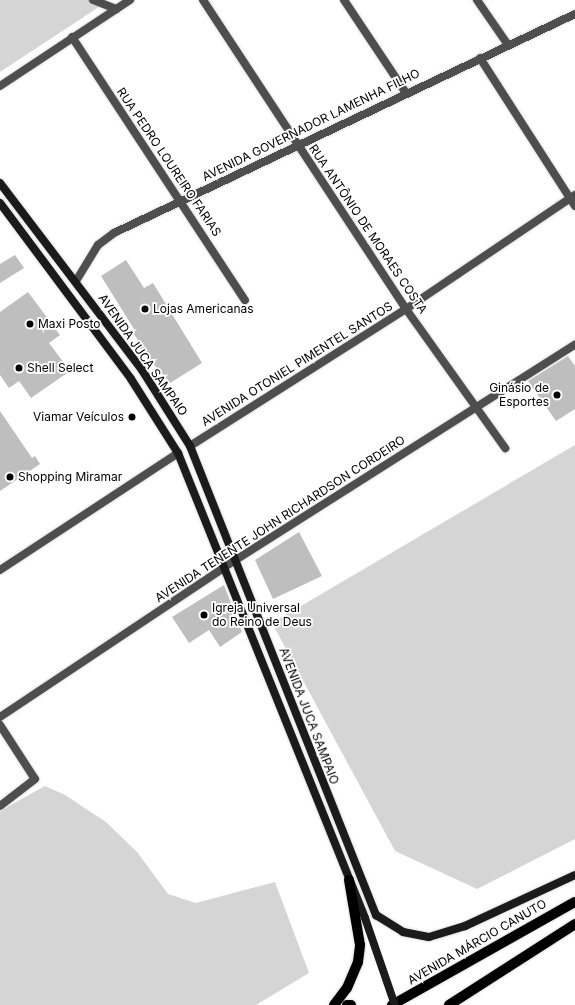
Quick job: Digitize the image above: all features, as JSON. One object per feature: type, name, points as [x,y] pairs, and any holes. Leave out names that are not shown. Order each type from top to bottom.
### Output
[{"type":"main road","name":"AVENIDA JUCA SAMPAIO","points":[[0,183],[76,281],[142,370],[190,446],[376,915],[394,928],[415,936],[446,933],[575,875]]},
{"type":"main road","name":"AVENIDA JUCA SAMPAIO","points":[[0,202],[131,379],[178,454],[365,918],[394,1005]]},
{"type":"main road","points":[[334,1005],[347,988],[358,962],[360,945],[349,880]]},
{"type":"main road","name":"AVENIDA MÁRCIO CANUTO","points":[[394,1005],[575,902]]},
{"type":"main road","points":[[449,1005],[575,924]]},
{"type":"street","points":[[93,0],[116,9]]},
{"type":"street","points":[[0,86],[130,0]]},
{"type":"street","name":"RUA ANTÔNIO DE MORAES COSTA","points":[[204,0],[298,146],[406,309],[474,408],[505,448]]},
{"type":"street","points":[[344,0],[406,93]]},
{"type":"street","points":[[476,0],[508,45]]},
{"type":"street","name":"AVENIDA GOVERNADOR LAMENHA FILHO","points":[[76,281],[98,245],[114,233],[575,14]]},
{"type":"street","name":"RUA PEDRO LOUREIRO FARIAS","points":[[72,38],[246,300]]},
{"type":"street","points":[[480,58],[572,197],[575,206]]},
{"type":"street","name":"AVENIDA OTONIEL PIMENTEL SANTOS","points":[[190,446],[406,309],[572,197]]},
{"type":"street","name":"AVENIDA TENENTE JOHN RICHARDSON CORDEIRO","points":[[0,717],[223,568],[575,345]]},
{"type":"street","points":[[0,570],[178,454]]},
{"type":"street","points":[[0,725],[35,779],[0,806]]},
{"type":"shaded area","points":[[0,0],[104,0],[108,1],[0,72]]},
{"type":"shaded area","points":[[575,445],[575,839],[477,889],[395,851],[272,623]]},
{"type":"shaded area","points":[[45,786],[65,795],[106,822],[137,852],[168,894],[196,903],[275,882],[309,973],[256,1005],[0,1005],[0,811]]},
{"type":"building","points":[[15,255],[24,268],[0,283],[0,264]]},
{"type":"building","name":"Lojas Americanas","points":[[126,260],[144,288],[153,283],[202,363],[170,383],[137,345],[140,343],[132,331],[134,329],[101,276]]},
{"type":"building","points":[[28,292],[60,335],[49,343],[70,371],[31,398],[19,381],[9,388],[0,375],[0,312]]},
{"type":"building","name":"Ginásio de Esportes","points":[[568,356],[575,366],[575,409],[556,421],[528,381]]},
{"type":"building","name":"Shopping Miramar","points":[[0,411],[32,458],[35,456],[40,464],[0,491]]},
{"type":"building","points":[[299,532],[322,576],[273,599],[255,560]]},
{"type":"building","name":"Igreja Universal do Reino de Deus","points":[[224,585],[242,632],[220,647],[209,630],[189,643],[172,617]]},
{"type":"place","name":"Lojas Americanas","points":[[145,309]]},
{"type":"place","name":"Maxi Posto","points":[[30,324]]},
{"type":"place","name":"Shell Select","points":[[19,368]]},
{"type":"place","name":"Ginásio de Esportes","points":[[557,395]]},
{"type":"place","name":"Viamar Veículos","points":[[132,417]]},
{"type":"place","name":"Shopping Miramar","points":[[10,477]]},
{"type":"place","name":"Igreja Universal do Reino de Deus","points":[[204,615]]}]
